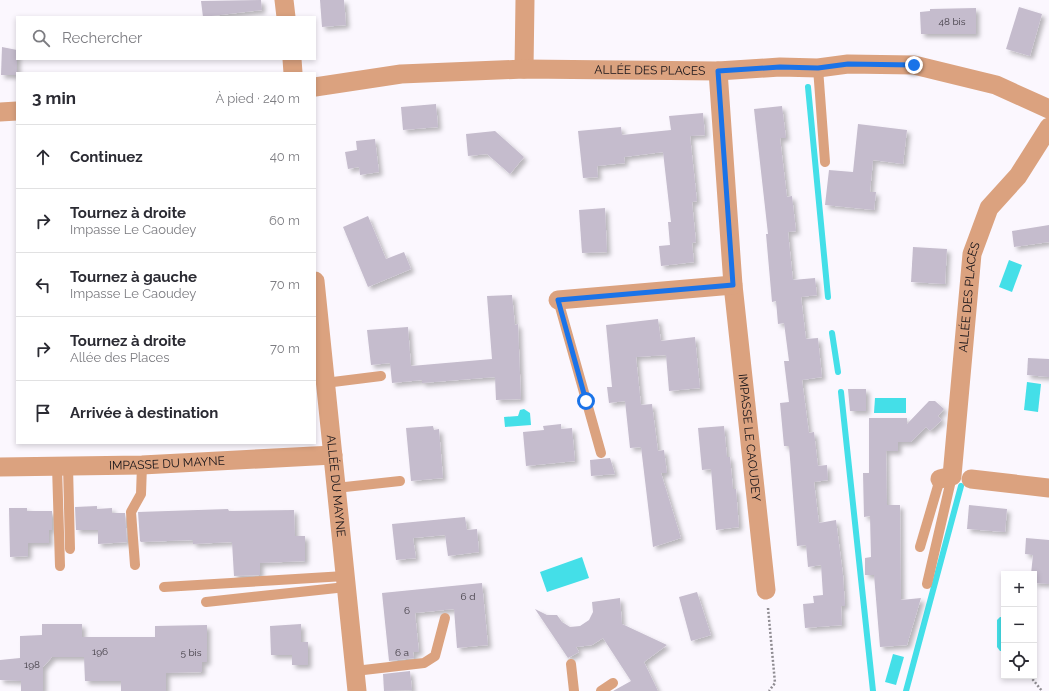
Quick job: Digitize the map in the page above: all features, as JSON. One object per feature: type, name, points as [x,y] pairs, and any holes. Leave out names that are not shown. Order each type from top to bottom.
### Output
[{"type":"street","points":[[284,0],[286,16]]},
{"type":"street","points":[[524,69],[525,0]]},
{"type":"street","points":[[292,60],[293,72]]},
{"type":"street","name":"ALLÉE DES PLACES","points":[[316,87],[401,74],[524,69],[718,71],[780,67],[818,68],[848,64],[914,65],[996,85],[1049,109]]},
{"type":"street","name":"IMPASSE LE CAOUDEY","points":[[718,71],[733,285],[766,590]]},
{"type":"street","points":[[0,112],[16,111]]},
{"type":"street","name":"ALLÉE DES PLACES","points":[[955,478],[972,254],[989,208],[1018,176],[1049,127]]},
{"type":"street","points":[[558,300],[733,285]]},
{"type":"street","name":"ALLÉE DU MAYNE","points":[[316,296],[325,383],[322,410],[333,455],[357,691]]},
{"type":"street","name":"IMPASSE DU MAYNE","points":[[0,467],[142,465],[333,455]]},
{"type":"street","points":[[955,478],[1049,488]]},
{"type":"lane","points":[[818,68],[825,162]]},
{"type":"lane","points":[[558,300],[601,453]]},
{"type":"lane","points":[[325,383],[381,376]]},
{"type":"lane","points":[[135,565],[131,512],[141,494],[142,465]]},
{"type":"lane","points":[[63,466],[70,549]]},
{"type":"lane","points":[[60,566],[63,466]]},
{"type":"lane","points":[[920,546],[955,478]]},
{"type":"lane","points":[[927,584],[955,478]]},
{"type":"lane","points":[[336,488],[400,481]]},
{"type":"lane","points":[[164,587],[346,582]]},
{"type":"lane","points":[[206,602],[346,582]]},
{"type":"lane","points":[[355,671],[424,663],[435,656],[445,618]]},
{"type":"lane","points":[[572,664],[574,691]]},
{"type":"lane","points":[[601,691],[613,683]]},
{"type":"path","points":[[766,590],[775,683],[769,691]]},
{"type":"path","points":[[1032,679],[1042,691]]},
{"type":"water","points":[[1009,260],[1022,265],[1012,292],[999,287]]},
{"type":"water","points":[[1027,382],[1041,384],[1038,412],[1024,410]]},
{"type":"water","points":[[875,398],[906,398],[906,413],[874,413]]},
{"type":"water","points":[[524,409],[530,413],[531,425],[505,427],[504,417],[518,416],[520,410]]},
{"type":"water","points":[[582,557],[589,578],[547,592],[540,572]]},
{"type":"water","points":[[1001,617],[1001,651],[997,647],[997,620]]},
{"type":"water","points":[[893,654],[904,657],[896,685],[885,682]]},
{"type":"building","points":[[261,0],[262,10],[203,16],[201,1]]},
{"type":"building","points":[[320,0],[344,0],[346,25],[322,27]]},
{"type":"building","points":[[1019,7],[1042,14],[1030,56],[1006,49]]},
{"type":"building","points":[[976,8],[976,34],[921,34],[920,12],[930,11],[930,9]]},
{"type":"building","points":[[2,47],[16,50],[16,75],[1,75]]},
{"type":"building","points":[[436,104],[438,127],[403,130],[401,107]]},
{"type":"building","points":[[782,106],[786,138],[780,138],[787,197],[792,196],[796,231],[788,232],[793,280],[815,278],[817,295],[801,297],[806,339],[818,338],[822,377],[802,380],[809,433],[814,432],[818,466],[827,465],[828,480],[814,482],[819,523],[836,520],[843,575],[845,606],[841,606],[842,625],[805,628],[803,604],[814,603],[813,596],[823,595],[821,565],[808,567],[806,545],[797,546],[789,446],[784,446],[780,403],[789,402],[784,361],[789,361],[784,323],[778,324],[776,301],[772,302],[766,234],[768,234],[754,109]]},
{"type":"building","points":[[703,113],[705,135],[690,136],[697,201],[692,202],[696,242],[692,243],[694,262],[661,266],[659,246],[670,245],[668,222],[671,222],[663,152],[624,157],[625,163],[597,166],[598,177],[583,178],[578,131],[621,127],[622,135],[671,130],[669,116]]},
{"type":"building","points":[[858,124],[907,130],[903,164],[873,160],[870,192],[876,192],[874,210],[825,205],[829,170],[853,172]]},
{"type":"building","points":[[495,131],[524,157],[510,174],[487,154],[468,156],[466,134]]},
{"type":"building","points":[[375,139],[379,172],[360,175],[359,167],[348,169],[345,152],[357,150],[356,141]]},
{"type":"building","points":[[605,208],[607,252],[582,253],[579,210]]},
{"type":"building","points":[[368,216],[386,259],[404,252],[411,269],[368,287],[343,227]]},
{"type":"building","points":[[1049,225],[1049,242],[1014,247],[1012,231]]},
{"type":"building","points":[[913,247],[947,249],[945,284],[911,282]]},
{"type":"building","points":[[512,295],[515,325],[518,324],[521,399],[496,400],[495,377],[422,383],[422,380],[392,383],[390,363],[371,365],[367,330],[408,327],[411,366],[492,359],[487,296]]},
{"type":"building","points":[[658,319],[661,341],[695,337],[700,388],[669,391],[666,355],[636,357],[641,405],[652,404],[658,451],[664,450],[667,473],[661,473],[681,538],[653,547],[641,447],[630,448],[625,401],[609,403],[607,387],[612,387],[606,325]]},
{"type":"building","points":[[1028,358],[1049,359],[1049,377],[1027,375]]},
{"type":"building","points":[[848,389],[866,389],[866,411],[850,411]]},
{"type":"building","points":[[929,401],[935,401],[944,409],[938,416],[942,420],[930,431],[926,427],[911,442],[898,442],[898,451],[886,451],[887,505],[900,505],[901,600],[921,598],[907,645],[880,647],[874,575],[865,575],[865,558],[871,557],[870,516],[864,517],[863,473],[869,473],[869,418],[907,418],[907,424]]},
{"type":"building","points":[[561,424],[561,429],[572,428],[575,461],[526,466],[523,432],[544,430],[543,426]]},
{"type":"building","points":[[433,426],[434,430],[439,429],[443,478],[411,481],[406,428]]},
{"type":"building","points":[[724,426],[727,457],[730,457],[733,489],[736,489],[739,527],[716,530],[711,469],[702,470],[698,428]]},
{"type":"building","points":[[610,458],[615,474],[591,476],[590,460]]},
{"type":"building","points":[[969,505],[1007,509],[1005,532],[967,529]]},
{"type":"building","points":[[97,506],[97,509],[112,508],[112,513],[125,513],[127,542],[98,544],[98,530],[76,530],[75,507]]},
{"type":"building","points":[[9,508],[27,508],[27,511],[52,511],[52,530],[49,530],[49,543],[28,543],[28,556],[10,557]]},
{"type":"building","points":[[228,509],[229,511],[294,510],[295,536],[305,536],[305,561],[260,563],[260,575],[234,576],[232,542],[193,544],[193,540],[140,541],[138,512]]},
{"type":"building","points":[[465,517],[467,530],[477,529],[479,552],[448,556],[445,535],[413,538],[416,558],[396,560],[392,524]]},
{"type":"building","points":[[1026,538],[1049,540],[1049,584],[1037,583],[1037,571],[1031,571],[1033,555],[1025,554]]},
{"type":"building","points":[[482,583],[488,645],[457,648],[454,609],[415,613],[419,652],[413,652],[414,658],[389,661],[382,593]]},
{"type":"building","points":[[697,592],[711,635],[691,641],[679,597]]},
{"type":"building","points":[[620,598],[622,624],[667,645],[644,662],[658,691],[613,691],[631,681],[603,638],[592,645],[576,647],[579,652],[568,658],[535,609],[547,615],[557,615],[562,622],[570,627],[580,626],[589,620],[593,612],[592,602]]},
{"type":"building","points":[[42,624],[82,624],[82,637],[155,637],[155,626],[207,625],[207,662],[202,662],[202,672],[166,673],[166,691],[121,691],[121,681],[85,681],[84,657],[52,657],[43,667],[43,691],[21,691],[21,681],[0,680],[0,660],[20,658],[20,636],[42,635]]},
{"type":"building","points":[[301,624],[301,642],[308,642],[308,665],[292,665],[292,655],[271,655],[270,626]]},
{"type":"building","points":[[410,671],[412,690],[384,691],[383,674]]},
{"type":"waterway","points":[[808,87],[828,297]]},
{"type":"waterway","points":[[832,333],[838,372]]},
{"type":"waterway","points":[[841,392],[873,691]]},
{"type":"waterway","points":[[906,691],[961,486]]},
{"type":"route","points":[[586,401],[558,300],[733,285],[718,71],[780,67],[818,68],[848,64],[914,65]]}]
